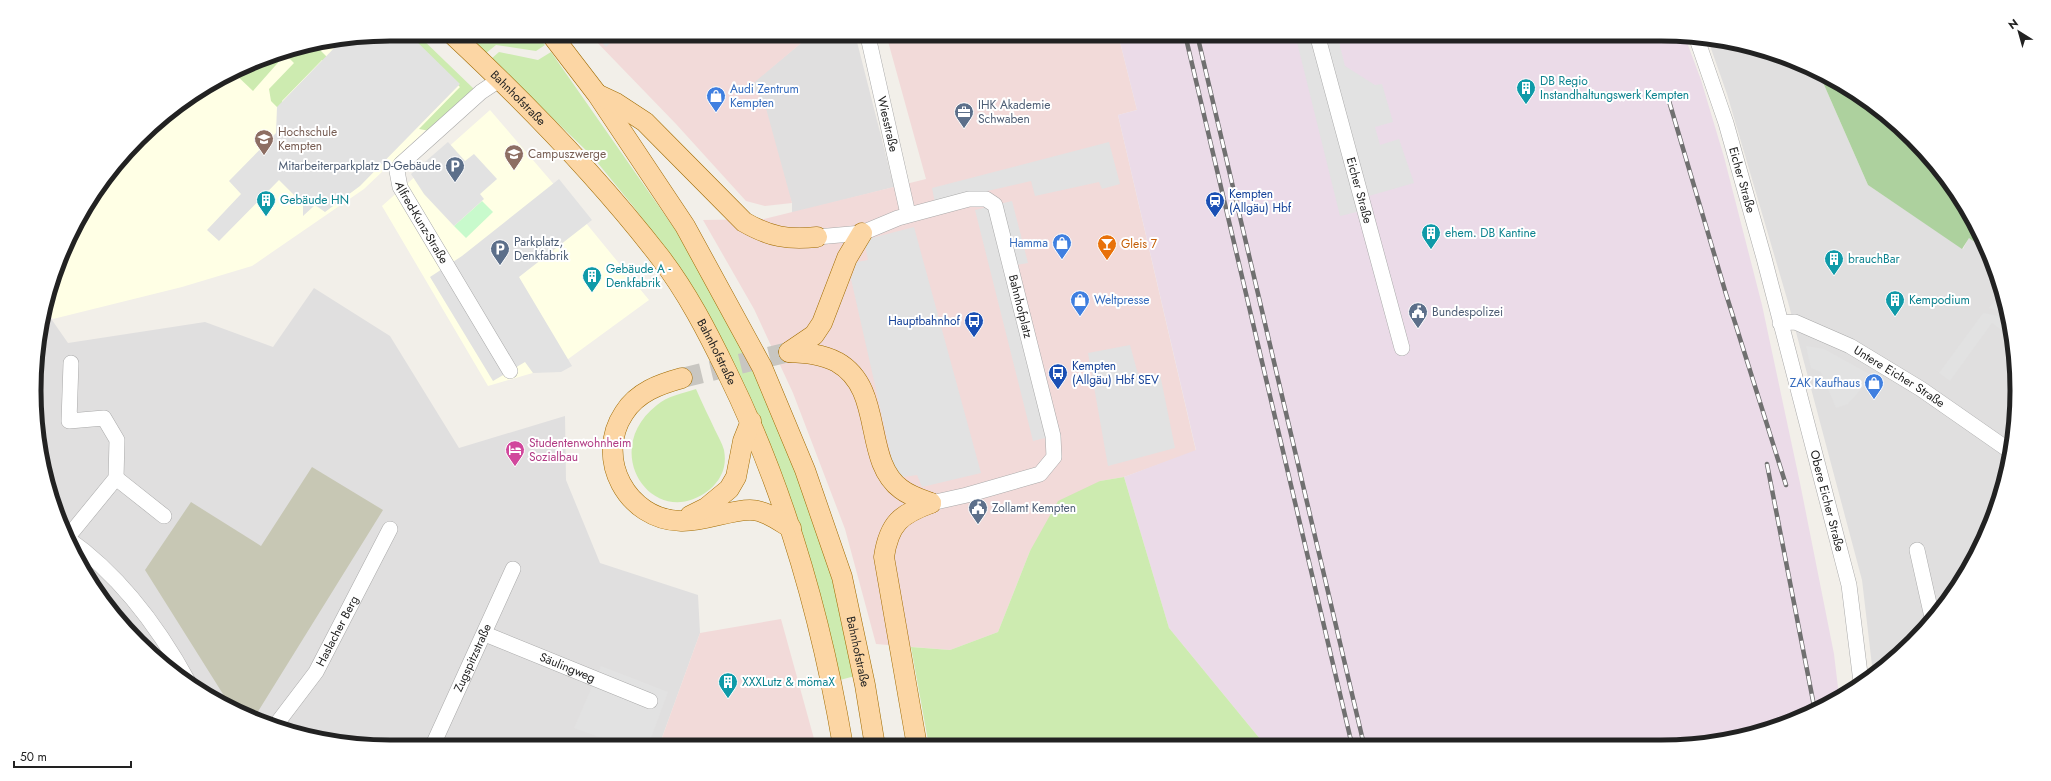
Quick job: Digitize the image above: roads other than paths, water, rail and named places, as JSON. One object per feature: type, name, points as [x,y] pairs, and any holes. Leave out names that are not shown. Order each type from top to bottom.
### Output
[{"type":"main road","name":"Bahnhofstraße","points":[[459,41],[583,165],[660,258],[686,296],[714,345],[751,421],[791,528],[825,652],[842,740]]},
{"type":"main road","name":"Bahnhofstraße","points":[[556,41],[597,94],[685,226],[762,367],[805,470],[842,577],[865,685],[874,740]]},
{"type":"main road","points":[[597,94],[616,103],[644,122],[744,222],[760,232],[782,238],[798,239],[817,237]]},
{"type":"main road","points":[[862,233],[847,258],[822,323],[814,334],[789,352],[814,354],[836,362],[852,373],[860,384],[866,400],[883,466],[887,473],[900,488],[914,497],[931,503]]},
{"type":"main road","points":[[682,378],[662,383],[642,394],[626,408],[616,424],[612,444],[613,467],[625,491],[643,509],[661,518],[681,521],[750,510],[769,515],[791,528]]},
{"type":"main road","points":[[681,521],[706,508],[729,489],[736,477],[743,441],[751,421]]},
{"type":"main road","points":[[916,740],[884,557],[886,542],[892,530],[902,518],[910,511],[931,503]]},
{"type":"street","name":"Wiesstraße","points":[[869,41],[908,214]]},
{"type":"street","name":"Eicher Straße","points":[[1319,41],[1402,348]]},
{"type":"street","name":"Eicher Straße","points":[[1699,43],[1726,123],[1780,323]]},
{"type":"street","name":"Alfred-Kunz-Straße","points":[[499,80],[481,92],[401,164],[397,171],[400,187],[510,371]]},
{"type":"street","name":"Bahnhofplatz","points":[[817,237],[862,233],[908,214],[979,198],[986,199],[995,205],[1053,436],[1054,457],[1040,474],[967,495],[931,503]]},
{"type":"street","name":"Untere Eicher Straße","points":[[1780,323],[1795,322],[1850,346],[1921,389],[2005,448]]},
{"type":"street","name":"Obere Eicher Straße","points":[[1780,323],[1849,585],[1860,677]]},
{"type":"street","points":[[71,363],[69,421],[104,418],[116,440],[116,478],[72,532]]},
{"type":"street","points":[[116,478],[164,516]]},
{"type":"street","name":"Haslacher Berg","points":[[279,721],[316,672],[390,529]]},
{"type":"street","points":[[77,545],[89,554],[144,611],[183,671]]},
{"type":"street","points":[[1917,550],[1931,612]]},
{"type":"street","name":"Zugspitzstraße","points":[[435,740],[485,634],[513,569]]},
{"type":"street","name":"Säulingweg","points":[[485,634],[650,701]]},
{"type":"tunnel","points":[[682,378],[789,352]]},
{"type":"railway","points":[[1187,41],[1351,740]]},
{"type":"railway","points":[[1199,41],[1363,740]]},
{"type":"railway","points":[[1669,101],[1726,294],[1786,485]]},
{"type":"railway","points":[[1767,464],[1814,705]]},
{"type":"place","name":"DB Regio Instandhaltungswerk Kempten","points":[[1526,105]]},
{"type":"place","name":"Audi Zentrum Kempten","points":[[716,113]]},
{"type":"place","name":"IHK Akademie Schwaben","points":[[964,129]]},
{"type":"place","name":"Hochschule Kempten","points":[[264,156]]},
{"type":"place","name":"Campuszwerge","points":[[514,171]]},
{"type":"place","name":"Mitarbeiterparkplatz D-Gebäude","points":[[455,183]]},
{"type":"place","name":"Gebäude HN","points":[[266,217]]},
{"type":"place","name":"Kempten (Allgäu) Hbf","points":[[1215,218]]},
{"type":"place","name":"ehem. DB Kantine","points":[[1431,250]]},
{"type":"place","name":"Hamma","points":[[1062,260]]},
{"type":"place","name":"Gleis 7","points":[[1107,261]]},
{"type":"place","name":"Parkplatz, Denkfabrik","points":[[500,266]]},
{"type":"place","name":"brauchBar","points":[[1834,276]]},
{"type":"place","name":"Gebäude A - Denkfabrik","points":[[592,293]]},
{"type":"place","name":"Weltpresse","points":[[1080,317]]},
{"type":"place","name":"Kempodium","points":[[1895,317]]},
{"type":"place","name":"Bundespolizei","points":[[1418,329]]},
{"type":"place","name":"Hauptbahnhof","points":[[974,338]]},
{"type":"place","name":"Kempten (Allgäu) Hbf SEV","points":[[1058,390]]},
{"type":"place","name":"ZAK Kaufhaus","points":[[1874,400]]},
{"type":"place","name":"Studentenwohnheim Sozialbau","points":[[515,467]]},
{"type":"place","name":"Zollamt Kempten","points":[[978,525]]},
{"type":"place","name":"XXXLutz & mömaX","points":[[728,699]]}]
